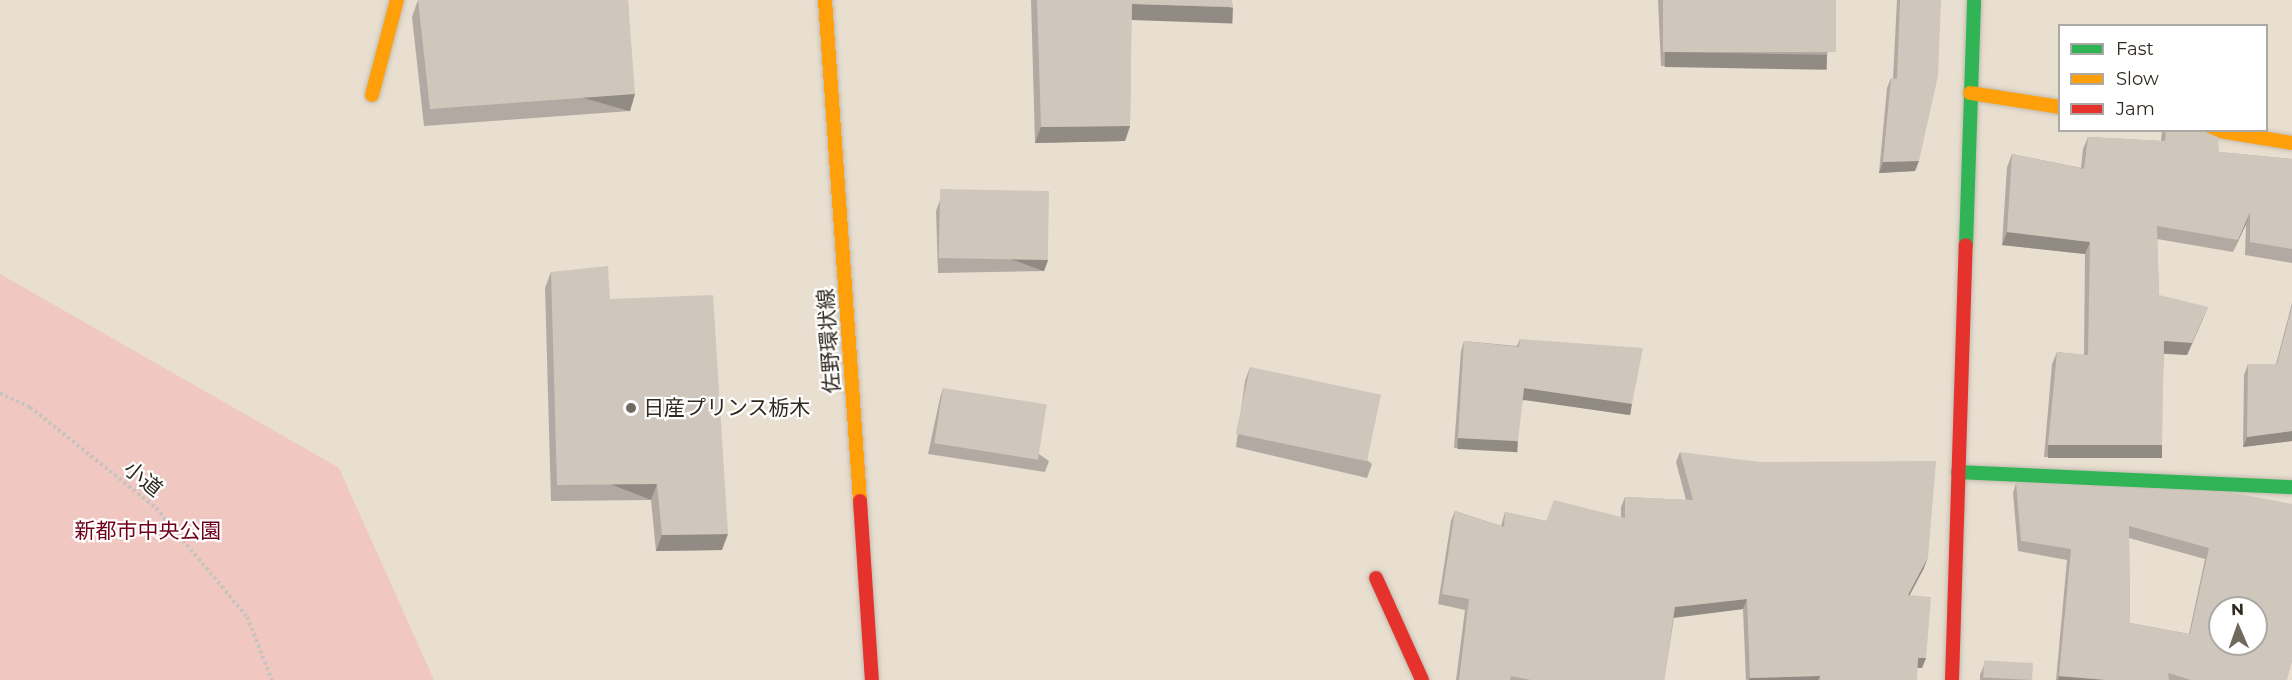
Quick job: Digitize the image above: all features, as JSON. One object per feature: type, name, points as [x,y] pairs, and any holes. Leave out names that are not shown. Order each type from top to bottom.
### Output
[{"type":"street","points":[[372,95],[398,0]]},
{"type":"street","name":"佐野環状線","points":[[825,0],[872,680]]},
{"type":"street","points":[[1952,680],[1974,0]]},
{"type":"street","points":[[1970,93],[2058,107]]},
{"type":"street","points":[[2225,132],[2292,143]]},
{"type":"street","points":[[1958,472],[2292,487]]},
{"type":"street","points":[[1376,578],[1422,680]]},
{"type":"path","name":"小道","points":[[0,393],[30,407],[156,508],[247,617],[272,680]]},
{"type":"green space","name":"新都市中央公園","points":[[0,274],[339,468],[434,680],[0,680]]},
{"type":"building","points":[[418,0],[628,0],[635,94],[430,109]]},
{"type":"building","points":[[1037,0],[1232,0],[1233,7],[1132,4],[1130,126],[1041,127]]},
{"type":"building","points":[[1663,0],[1836,0],[1836,52],[1663,52]]},
{"type":"building","points":[[1900,0],[1941,0],[1938,76],[1919,161],[1883,162],[1891,78],[1897,79]]},
{"type":"building","points":[[2166,132],[2205,132],[2218,137],[2219,152],[2292,159],[2292,249],[2250,242],[2250,212],[2238,240],[2157,226],[2159,295],[2208,307],[2192,343],[2164,341],[2162,445],[2048,445],[2057,352],[2088,355],[2090,242],[2007,232],[2012,154],[2084,169],[2088,137],[2165,141]]},
{"type":"building","points":[[940,189],[1049,191],[1048,260],[939,258]]},
{"type":"building","name":"日産プリンス栃木","points":[[608,266],[610,299],[713,295],[728,534],[662,535],[657,484],[557,485],[551,272]]},
{"type":"building","points":[[2292,307],[2292,431],[2247,437],[2248,364],[2277,364]]},
{"type":"building","points":[[1520,339],[1643,348],[1632,404],[1524,388],[1518,441],[1458,438],[1464,341],[1519,347]]},
{"type":"building","points":[[1250,367],[1381,395],[1367,461],[1236,434]]},
{"type":"building","points":[[943,388],[1047,404],[1038,460],[934,443]]},
{"type":"building","points":[[1680,452],[1760,462],[1936,461],[1928,557],[1908,595],[1931,597],[1926,658],[1918,658],[1917,680],[1820,680],[1820,676],[1750,678],[1747,599],[1675,607],[1664,680],[1531,680],[1511,676],[1510,680],[1459,680],[1469,599],[1442,594],[1455,511],[1504,527],[1505,512],[1546,521],[1554,500],[1625,518],[1625,497],[1693,500]]},
{"type":"building","points":[[2016,483],[2229,492],[2292,504],[2292,662],[2287,680],[2191,680],[2168,673],[2169,680],[2107,680],[2059,676],[2071,549],[2021,541]],"holes":[[[2129,526],[2209,548],[2190,634],[2130,623]]]},
{"type":"building","points":[[1984,660],[2033,663],[2032,680],[1983,677]]},
{"type":"traffic: fast","points":[[1966,245],[1974,0]]},
{"type":"traffic: fast","points":[[1958,472],[2292,487]]},
{"type":"traffic: slow","points":[[372,95],[397,0]]},
{"type":"traffic: slow","points":[[825,0],[860,501]]},
{"type":"traffic: slow","points":[[1970,93],[2058,107]]},
{"type":"traffic: slow","points":[[2225,132],[2292,143]]},
{"type":"traffic: jam","points":[[1952,680],[1966,245]]},
{"type":"traffic: jam","points":[[860,501],[872,680]]},
{"type":"traffic: jam","points":[[1376,578],[1422,680]]},
{"type":"place","name":"日産プリンス栃木","points":[[631,408]]}]
